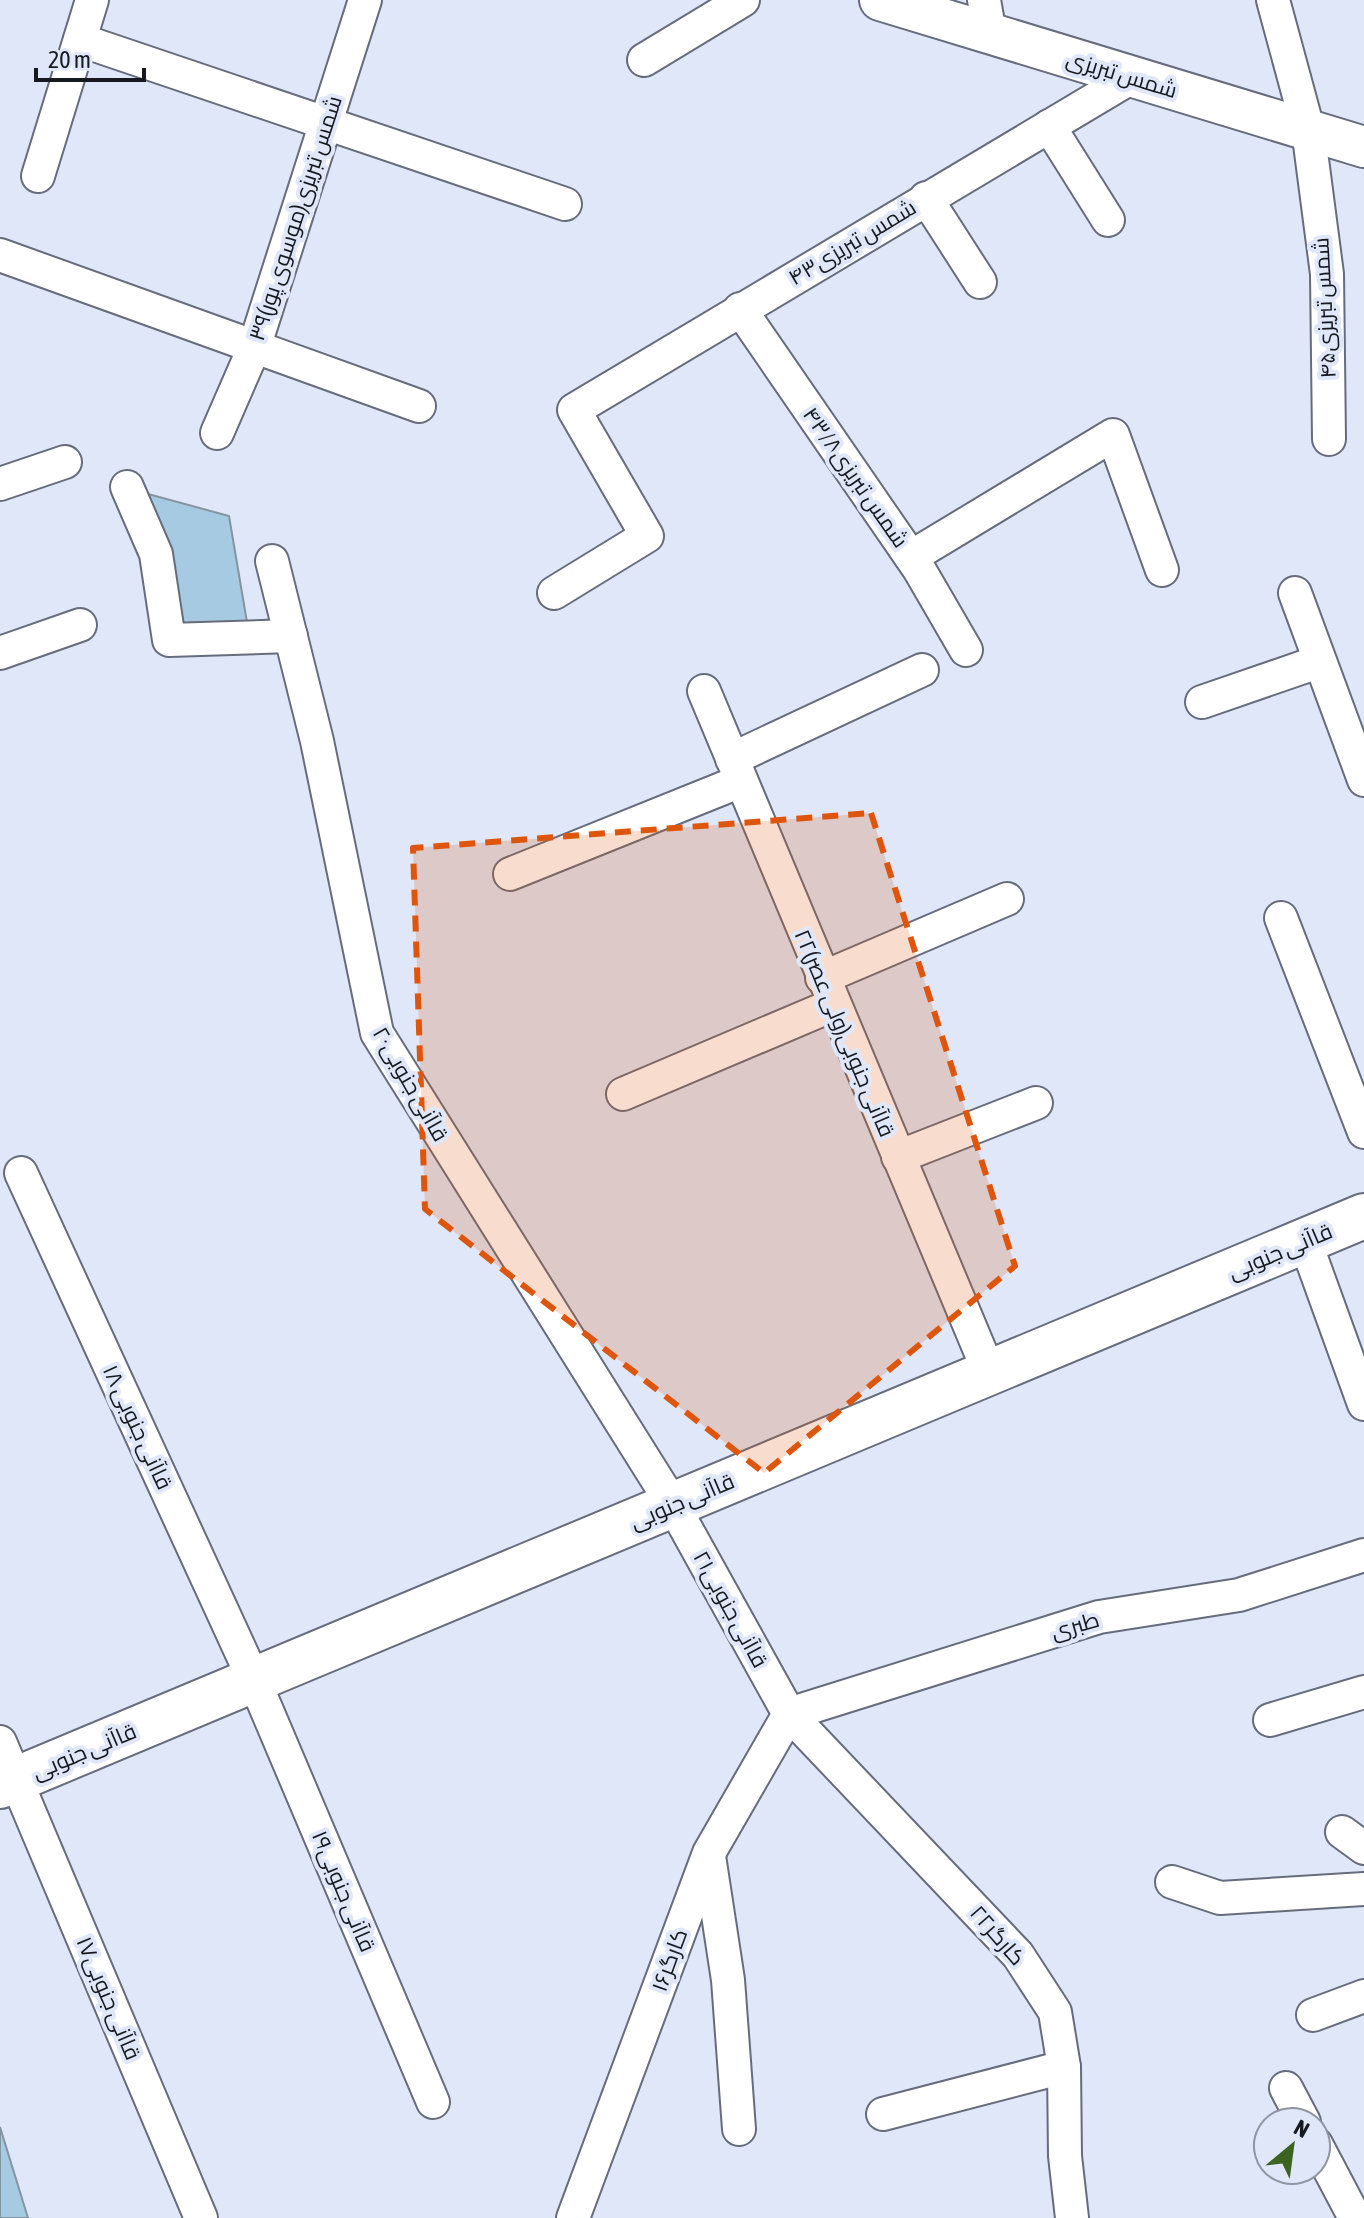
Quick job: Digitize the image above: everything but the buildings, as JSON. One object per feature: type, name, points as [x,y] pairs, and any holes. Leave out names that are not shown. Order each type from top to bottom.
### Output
[{"type":"main road","name":"قاآنی جنوبی","points":[[6,1769],[254,1680],[1364,1216]]},
{"type":"street","points":[[38,176],[92,0]]},
{"type":"street","name":"شمس تبریزی(موسوی پور)۳۹","points":[[217,433],[253,349],[365,0]]},
{"type":"street","points":[[644,60],[743,0]]},
{"type":"street","name":"شمس تبریزی","points":[[880,0],[987,17],[1132,77],[1364,147]]},
{"type":"street","name":"شمس تبریزی۴۵","points":[[1273,0],[1308,129],[1327,274],[1329,439]]},
{"type":"street","points":[[80,40],[565,204]]},
{"type":"street","name":"شمس تبریزی۴۳","points":[[554,593],[647,536],[574,410],[1132,77]]},
{"type":"street","points":[[1049,126],[1108,220]]},
{"type":"street","points":[[926,198],[980,282]]},
{"type":"street","points":[[0,255],[253,349],[419,406]]},
{"type":"street","name":"شمس تبریزی۴۳/۸","points":[[740,309],[911,557],[966,650]]},
{"type":"street","points":[[911,557],[1113,435],[1162,570]]},
{"type":"street","points":[[0,484],[65,462]]},
{"type":"street","points":[[127,487],[156,554],[169,640],[291,636]]},
{"type":"street","name":"۲۰قاآنی جنوبی","points":[[272,561],[317,741],[377,1033],[673,1505]]},
{"type":"street","points":[[1295,593],[1364,780]]},
{"type":"street","points":[[0,653],[80,625]]},
{"type":"street","points":[[1202,702],[1318,662]]},
{"type":"street","points":[[510,874],[737,770],[922,670]]},
{"type":"street","name":"۲۲قاآنی جنوبی(ولی عصر)","points":[[704,691],[827,992],[989,1372]]},
{"type":"street","points":[[623,1094],[1007,899]]},
{"type":"street","points":[[1281,918],[1364,1132]]},
{"type":"street","points":[[898,1157],[1036,1103]]},
{"type":"street","name":"قاآنی جنوبی ۱۸","points":[[21,1173],[254,1680]]},
{"type":"street","points":[[1305,1241],[1364,1404]]},
{"type":"street","name":"قاآنی جنوبی۲۱","points":[[673,1505],[789,1714]]},
{"type":"street","name":"طبری","points":[[789,1714],[1099,1617],[1239,1595],[1364,1555]]},
{"type":"street","name":"قاآنی جنوبی۱۹","points":[[254,1680],[433,2102]]},
{"type":"street","points":[[1270,1720],[1364,1692]]},
{"type":"street","name":"کارگر۱۶","points":[[573,2218],[709,1853],[789,1714]]},
{"type":"street","name":"۲۲کارگر","points":[[789,1714],[1018,1955],[1055,2012],[1064,2067],[1065,2156],[1072,2218]]},
{"type":"street","name":"قاآنی جنوبی۱۷","points":[[6,1769],[201,2218]]},
{"type":"street","points":[[709,1853],[728,1980],[739,2129]]},
{"type":"street","points":[[1172,1882],[1220,1898],[1364,1889]]},
{"type":"street","points":[[1313,2015],[1364,1996]]},
{"type":"street","points":[[883,2114],[1064,2067]]},
{"type":"street","points":[[1286,2088],[1296,2106]]},
{"type":"street","points":[[1332,2174],[1355,2218]]},
{"type":"highlighted area","points":[[871,813],[1015,1266],[764,1473],[425,1209],[413,848]]}]
